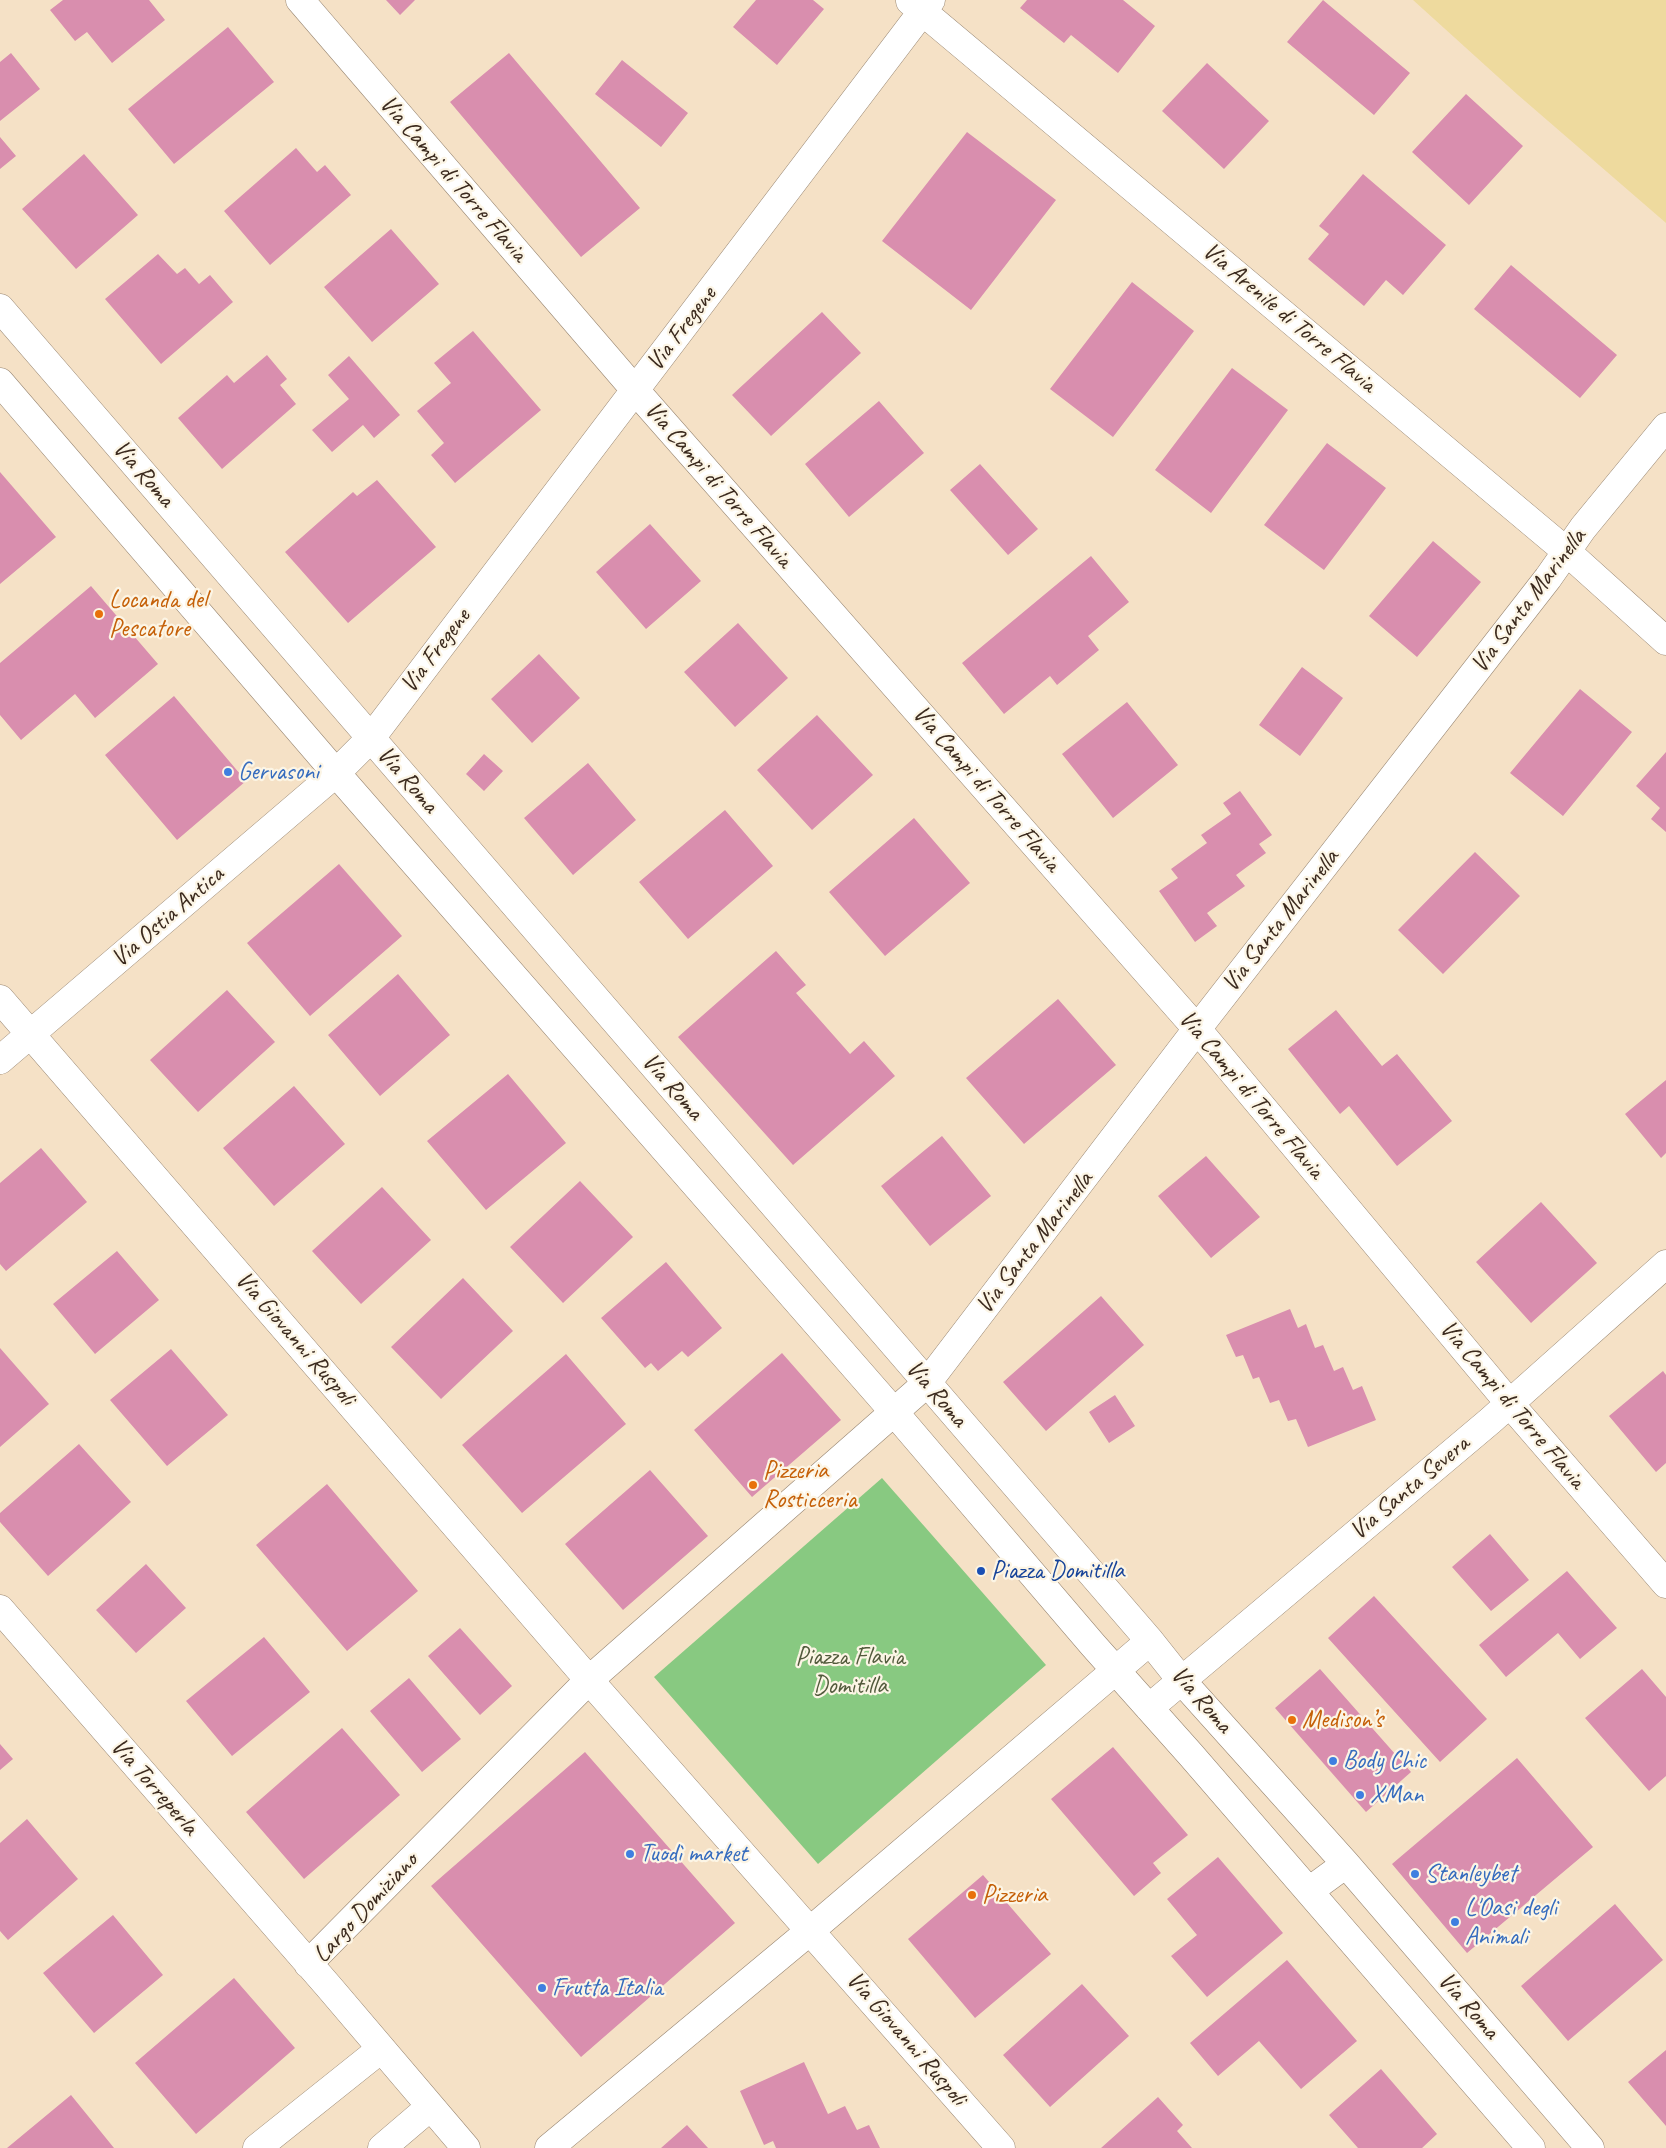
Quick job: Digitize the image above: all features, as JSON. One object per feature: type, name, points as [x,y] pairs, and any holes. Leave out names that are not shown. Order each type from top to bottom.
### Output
[{"type":"street","name":"Via Campi di Torre Flavia","points":[[300,0],[634,390],[1197,1029],[1510,1404],[1666,1584]]},
{"type":"street","name":"Via Fregene","points":[[336,773],[371,738],[634,390],[921,4]]},
{"type":"street","name":"Via Arenile di Torre Flavia","points":[[921,4],[1566,551],[1666,640]]},
{"type":"street","name":"Via Roma","points":[[0,308],[1150,1641],[1181,1680],[1346,1864],[1590,2148]]},
{"type":"street","name":"Via Roma","points":[[0,382],[336,773],[894,1412],[1115,1670],[1531,2148]]},
{"type":"street","name":"Via Santa Marinella","points":[[894,1412],[927,1383],[1197,1029],[1548,578],[1566,551],[1666,427]]},
{"type":"street","name":"Via Ostia Antica","points":[[0,1060],[336,773]]},
{"type":"street","name":"Via Giovanni Ruspoli","points":[[0,999],[589,1680]]},
{"type":"street","name":"Via Santa Severa","points":[[1149,1708],[1510,1404],[1666,1264]]},
{"type":"street","points":[[811,1930],[589,1680],[894,1412]]},
{"type":"street","name":"Via Torreperla","points":[[0,1609],[308,1964]]},
{"type":"street","points":[[549,2148],[811,1930],[1150,1641]]},
{"type":"street","name":"Largo Domiziano","points":[[466,2148],[308,1964],[589,1680]]},
{"type":"street","points":[[1309,1892],[1346,1864]]},
{"type":"street","name":"Via Giovanni Ruspoli","points":[[811,1930],[1001,2148]]},
{"type":"street","points":[[257,2148],[381,2049]]},
{"type":"street","points":[[382,2148],[430,2106]]},
{"type":"green space","name":"Piazza Flavia Domitilla","points":[[882,1478],[1046,1665],[818,1864],[654,1677]]},
{"type":"sand","points":[[1413,0],[1666,0],[1666,223],[1518,95]]},
{"type":"building","points":[[63,0],[149,0],[165,20],[112,63],[87,32],[75,41],[50,10]]},
{"type":"building","points":[[386,0],[415,0],[400,15]]},
{"type":"building","points":[[756,0],[813,0],[824,9],[777,65],[733,27]]},
{"type":"building","points":[[1027,0],[1123,0],[1155,26],[1118,73],[1071,35],[1064,43],[1020,8]]},
{"type":"building","points":[[1323,0],[1410,73],[1374,115],[1287,42]]},
{"type":"building","points":[[228,27],[274,82],[174,164],[128,109]]},
{"type":"building","points":[[11,53],[40,89],[0,121],[0,62]]},
{"type":"building","points":[[509,53],[640,208],[581,257],[450,102]]},
{"type":"building","points":[[622,60],[688,113],[661,147],[595,94]]},
{"type":"building","points":[[1207,63],[1269,121],[1224,169],[1162,111]]},
{"type":"building","points":[[1466,94],[1523,146],[1469,205],[1412,152]]},
{"type":"building","points":[[967,132],[1056,200],[971,310],[882,241]]},
{"type":"building","points":[[0,137],[16,156],[0,169]]},
{"type":"building","points":[[296,148],[317,172],[325,165],[351,195],[270,265],[224,211]]},
{"type":"building","points":[[84,154],[138,215],[76,269],[22,209]]},
{"type":"building","points":[[1363,174],[1446,245],[1403,295],[1386,280],[1364,306],[1308,259],[1329,234],[1319,226]]},
{"type":"building","points":[[391,229],[439,284],[372,342],[324,287]]},
{"type":"building","points":[[158,254],[177,274],[185,268],[199,284],[210,275],[233,302],[161,364],[105,299]]},
{"type":"building","points":[[1511,265],[1617,355],[1580,398],[1474,309]]},
{"type":"building","points":[[1132,282],[1194,331],[1113,437],[1050,389]]},
{"type":"building","points":[[822,312],[861,353],[771,436],[732,395]]},
{"type":"building","points":[[473,331],[541,410],[455,483],[431,455],[444,443],[417,411],[451,383],[434,363]]},
{"type":"building","points":[[267,355],[287,379],[280,385],[296,404],[222,469],[178,418],[227,375],[234,383]]},
{"type":"building","points":[[349,356],[400,415],[374,438],[363,425],[332,452],[312,430],[349,399],[328,375]]},
{"type":"building","points":[[1232,368],[1288,410],[1211,513],[1155,470]]},
{"type":"building","points":[[879,401],[924,453],[849,517],[805,464]]},
{"type":"building","points":[[1327,443],[1386,488],[1324,570],[1264,525]]},
{"type":"building","points":[[980,464],[1038,529],[1008,555],[950,490]]},
{"type":"building","points":[[0,472],[56,537],[0,584]]},
{"type":"building","points":[[377,480],[436,547],[348,623],[285,552],[353,492],[357,496]]},
{"type":"building","points":[[650,524],[701,581],[646,629],[596,572]]},
{"type":"building","points":[[1433,541],[1481,582],[1417,657],[1369,616]]},
{"type":"building","points":[[1091,556],[1129,602],[1088,636],[1099,650],[1057,685],[1050,676],[1004,714],[962,663]]},
{"type":"building","points":[[91,586],[158,664],[95,718],[75,694],[21,740],[0,715],[0,663]]},
{"type":"building","points":[[738,623],[788,678],[735,727],[684,672]]},
{"type":"building","points":[[539,654],[580,698],[532,743],[491,699]]},
{"type":"building","points":[[1302,667],[1343,698],[1300,756],[1259,725]]},
{"type":"building","points":[[1580,689],[1632,732],[1563,816],[1510,773]]},
{"type":"building","points":[[174,696],[246,781],[177,840],[105,755]]},
{"type":"building","points":[[1127,702],[1178,765],[1113,818],[1062,754]]},
{"type":"building","points":[[817,715],[873,775],[812,830],[757,770]]},
{"type":"building","points":[[1666,752],[1666,832],[1651,819],[1660,808],[1636,786]]},
{"type":"building","points":[[484,754],[503,771],[484,791],[466,774]]},
{"type":"building","points":[[588,763],[636,820],[573,875],[524,818]]},
{"type":"building","points":[[1240,791],[1272,835],[1259,844],[1266,853],[1236,875],[1245,886],[1207,913],[1217,926],[1195,942],[1159,891],[1178,878],[1171,869],[1207,843],[1201,835],[1231,814],[1223,803]]},
{"type":"building","points":[[725,810],[773,866],[688,939],[639,882]]},
{"type":"building","points":[[914,818],[970,883],[885,956],[829,892]]},
{"type":"building","points":[[1475,852],[1520,896],[1443,974],[1398,930]]},
{"type":"building","points":[[339,864],[402,936],[310,1016],[247,943]]},
{"type":"building","points":[[776,951],[806,985],[796,993],[850,1054],[864,1041],[895,1076],[793,1165],[678,1037]]},
{"type":"building","points":[[398,974],[450,1035],[380,1096],[328,1035]]},
{"type":"building","points":[[227,990],[275,1042],[198,1112],[150,1060]]},
{"type":"building","points":[[1058,999],[1116,1065],[1024,1144],[966,1078]]},
{"type":"building","points":[[1336,1010],[1382,1066],[1397,1054],[1452,1121],[1397,1166],[1349,1106],[1340,1114],[1288,1049]]},
{"type":"building","points":[[508,1074],[566,1143],[486,1210],[427,1141]]},
{"type":"building","points":[[1666,1080],[1666,1153],[1661,1158],[1625,1114]]},
{"type":"building","points":[[294,1086],[345,1144],[274,1206],[223,1148]]},
{"type":"building","points":[[942,1136],[991,1196],[930,1246],[881,1186]]},
{"type":"building","points":[[41,1148],[87,1202],[6,1271],[0,1264],[0,1183]]},
{"type":"building","points":[[1206,1156],[1260,1217],[1211,1258],[1158,1196]]},
{"type":"building","points":[[580,1181],[633,1237],[563,1303],[510,1247]]},
{"type":"building","points":[[382,1187],[431,1240],[361,1304],[312,1251]]},
{"type":"building","points":[[1541,1202],[1597,1263],[1531,1323],[1476,1262]]},
{"type":"building","points":[[117,1251],[159,1300],[95,1354],[53,1304]]},
{"type":"building","points":[[666,1262],[722,1328],[688,1357],[682,1351],[658,1371],[651,1363],[645,1368],[601,1318]]},
{"type":"building","points":[[463,1278],[513,1331],[441,1399],[391,1347]]},
{"type":"building","points":[[1101,1296],[1144,1345],[1046,1431],[1003,1382]]},
{"type":"building","points":[[1290,1309],[1298,1328],[1306,1324],[1315,1348],[1323,1345],[1334,1371],[1343,1367],[1353,1390],[1362,1386],[1376,1420],[1308,1447],[1296,1419],[1288,1421],[1279,1400],[1270,1403],[1259,1377],[1253,1379],[1243,1355],[1236,1357],[1226,1335]]},
{"type":"building","points":[[0,1348],[49,1404],[0,1447]]},
{"type":"building","points":[[171,1349],[228,1415],[167,1466],[110,1400]]},
{"type":"building","points":[[782,1353],[841,1420],[752,1497],[694,1430]]},
{"type":"building","points":[[566,1354],[626,1424],[522,1513],[462,1445]]},
{"type":"building","points":[[1663,1371],[1666,1375],[1666,1463],[1656,1472],[1609,1416]]},
{"type":"building","points":[[1115,1395],[1135,1426],[1109,1443],[1089,1412]]},
{"type":"building","points":[[79,1444],[131,1502],[48,1576],[0,1522],[0,1513]]},
{"type":"building","points":[[650,1470],[708,1536],[623,1610],[565,1544]]},
{"type":"building","points":[[327,1484],[418,1591],[347,1651],[256,1545]]},
{"type":"building","points":[[1490,1534],[1529,1580],[1491,1611],[1452,1567]]},
{"type":"building","points":[[146,1564],[186,1608],[136,1653],[96,1610]]},
{"type":"building","points":[[1567,1571],[1617,1628],[1580,1659],[1558,1633],[1506,1677],[1479,1645]]},
{"type":"building","points":[[1374,1596],[1487,1719],[1440,1762],[1328,1638]]},
{"type":"building","points":[[460,1628],[512,1686],[480,1715],[428,1656]]},
{"type":"building","points":[[264,1637],[310,1692],[232,1756],[186,1701]]},
{"type":"building","points":[[1320,1669],[1411,1772],[1366,1812],[1275,1708]]},
{"type":"building","points":[[1642,1669],[1666,1697],[1666,1776],[1649,1791],[1585,1718]]},
{"type":"building","points":[[409,1678],[461,1739],[422,1772],[370,1711]]},
{"type":"building","points":[[342,1728],[400,1795],[304,1879],[246,1812]]},
{"type":"building","points":[[0,1744],[13,1759],[0,1770]]},
{"type":"building","points":[[1113,1747],[1188,1835],[1153,1863],[1161,1873],[1134,1896],[1051,1799]]},
{"type":"building","points":[[585,1752],[735,1923],[581,2057],[431,1886]]},
{"type":"building","points":[[1517,1758],[1593,1847],[1467,1953],[1392,1864]]},
{"type":"building","points":[[27,1819],[78,1879],[8,1940],[0,1931],[0,1843]]},
{"type":"building","points":[[1218,1857],[1283,1933],[1207,1997],[1171,1956],[1197,1935],[1167,1899]]},
{"type":"building","points":[[983,1875],[1051,1954],[975,2018],[908,1939]]},
{"type":"building","points":[[1615,1904],[1663,1960],[1568,2041],[1521,1986]]},
{"type":"building","points":[[113,1915],[163,1975],[94,2033],[43,1973]]},
{"type":"building","points":[[1287,1960],[1357,2041],[1301,2089],[1259,2041],[1218,2076],[1190,2043]]},
{"type":"building","points":[[234,1978],[295,2048],[196,2134],[135,2063]]},
{"type":"building","points":[[1082,1984],[1129,2036],[1050,2107],[1003,2055]]},
{"type":"building","points":[[1666,2050],[1666,2126],[1628,2082]]},
{"type":"building","points":[[804,2062],[828,2114],[845,2106],[857,2130],[869,2125],[880,2148],[776,2148],[773,2141],[764,2145],[740,2091]]},
{"type":"building","points":[[1381,2069],[1437,2134],[1422,2148],[1358,2148],[1329,2115]]},
{"type":"building","points":[[71,2095],[114,2148],[7,2148]]},
{"type":"building","points":[[1158,2097],[1183,2125],[1177,2131],[1192,2148],[1101,2148]]},
{"type":"building","points":[[687,2125],[708,2148],[661,2148]]},
{"type":"place","name":"Locanda del Pescatore","points":[[99,614]]},
{"type":"place","name":"Gervasoni","points":[[228,772]]},
{"type":"place","name":"Pizzeria Rosticceria","points":[[753,1485]]},
{"type":"place","name":"Piazza Domitilla","points":[[981,1571]]},
{"type":"place","name":"Medison’s","points":[[1292,1720]]},
{"type":"place","name":"Body Chic","points":[[1333,1761]]},
{"type":"place","name":"XMan","points":[[1360,1795]]},
{"type":"place","name":"Tuodì market","points":[[630,1854]]},
{"type":"place","name":"Stanleybet","points":[[1415,1874]]},
{"type":"place","name":"Pizzeria","points":[[972,1895]]},
{"type":"place","name":"L'Oasi degli Animali","points":[[1455,1922]]},
{"type":"place","name":"Frutta Italia","points":[[542,1988]]}]
